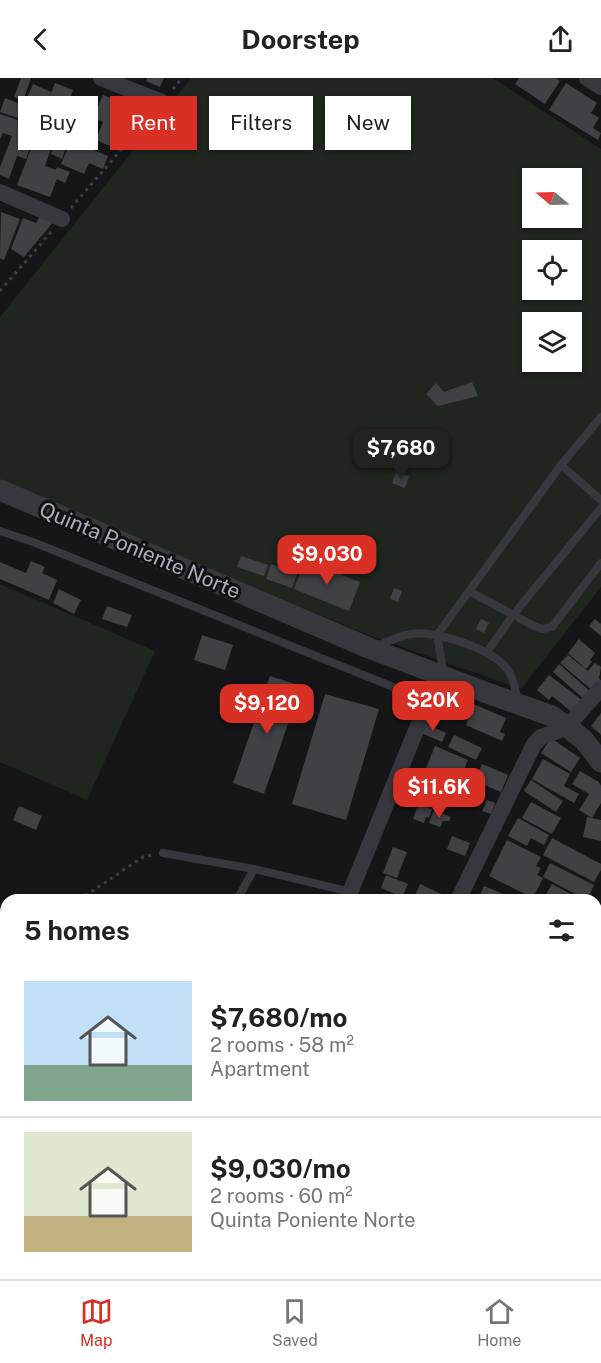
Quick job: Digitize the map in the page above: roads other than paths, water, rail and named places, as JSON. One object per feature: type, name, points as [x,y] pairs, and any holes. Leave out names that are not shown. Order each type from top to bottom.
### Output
[{"type":"street","points":[[101,78],[147,96]]},
{"type":"street","points":[[0,192],[62,219]]},
{"type":"street","name":"Quinta Poniente Norte","points":[[0,489],[369,648],[552,716],[583,739],[601,762]]},
{"type":"street","points":[[350,894],[429,701],[444,676]]},
{"type":"street","points":[[461,894],[529,751],[541,737],[566,728],[601,688]]},
{"type":"lane","points":[[444,676],[437,635],[561,465],[601,417]]},
{"type":"lane","points":[[561,465],[601,500]]},
{"type":"lane","points":[[487,652],[513,615],[601,508]]},
{"type":"lane","points":[[0,531],[33,542],[429,701]]},
{"type":"lane","points":[[469,591],[542,629],[552,627],[601,563]]},
{"type":"lane","points":[[369,648],[411,634],[437,635],[487,652],[507,670],[513,680],[519,704]]},
{"type":"lane","points":[[163,854],[254,870],[342,894]]},
{"type":"lane","points":[[240,894],[254,870]]}]
